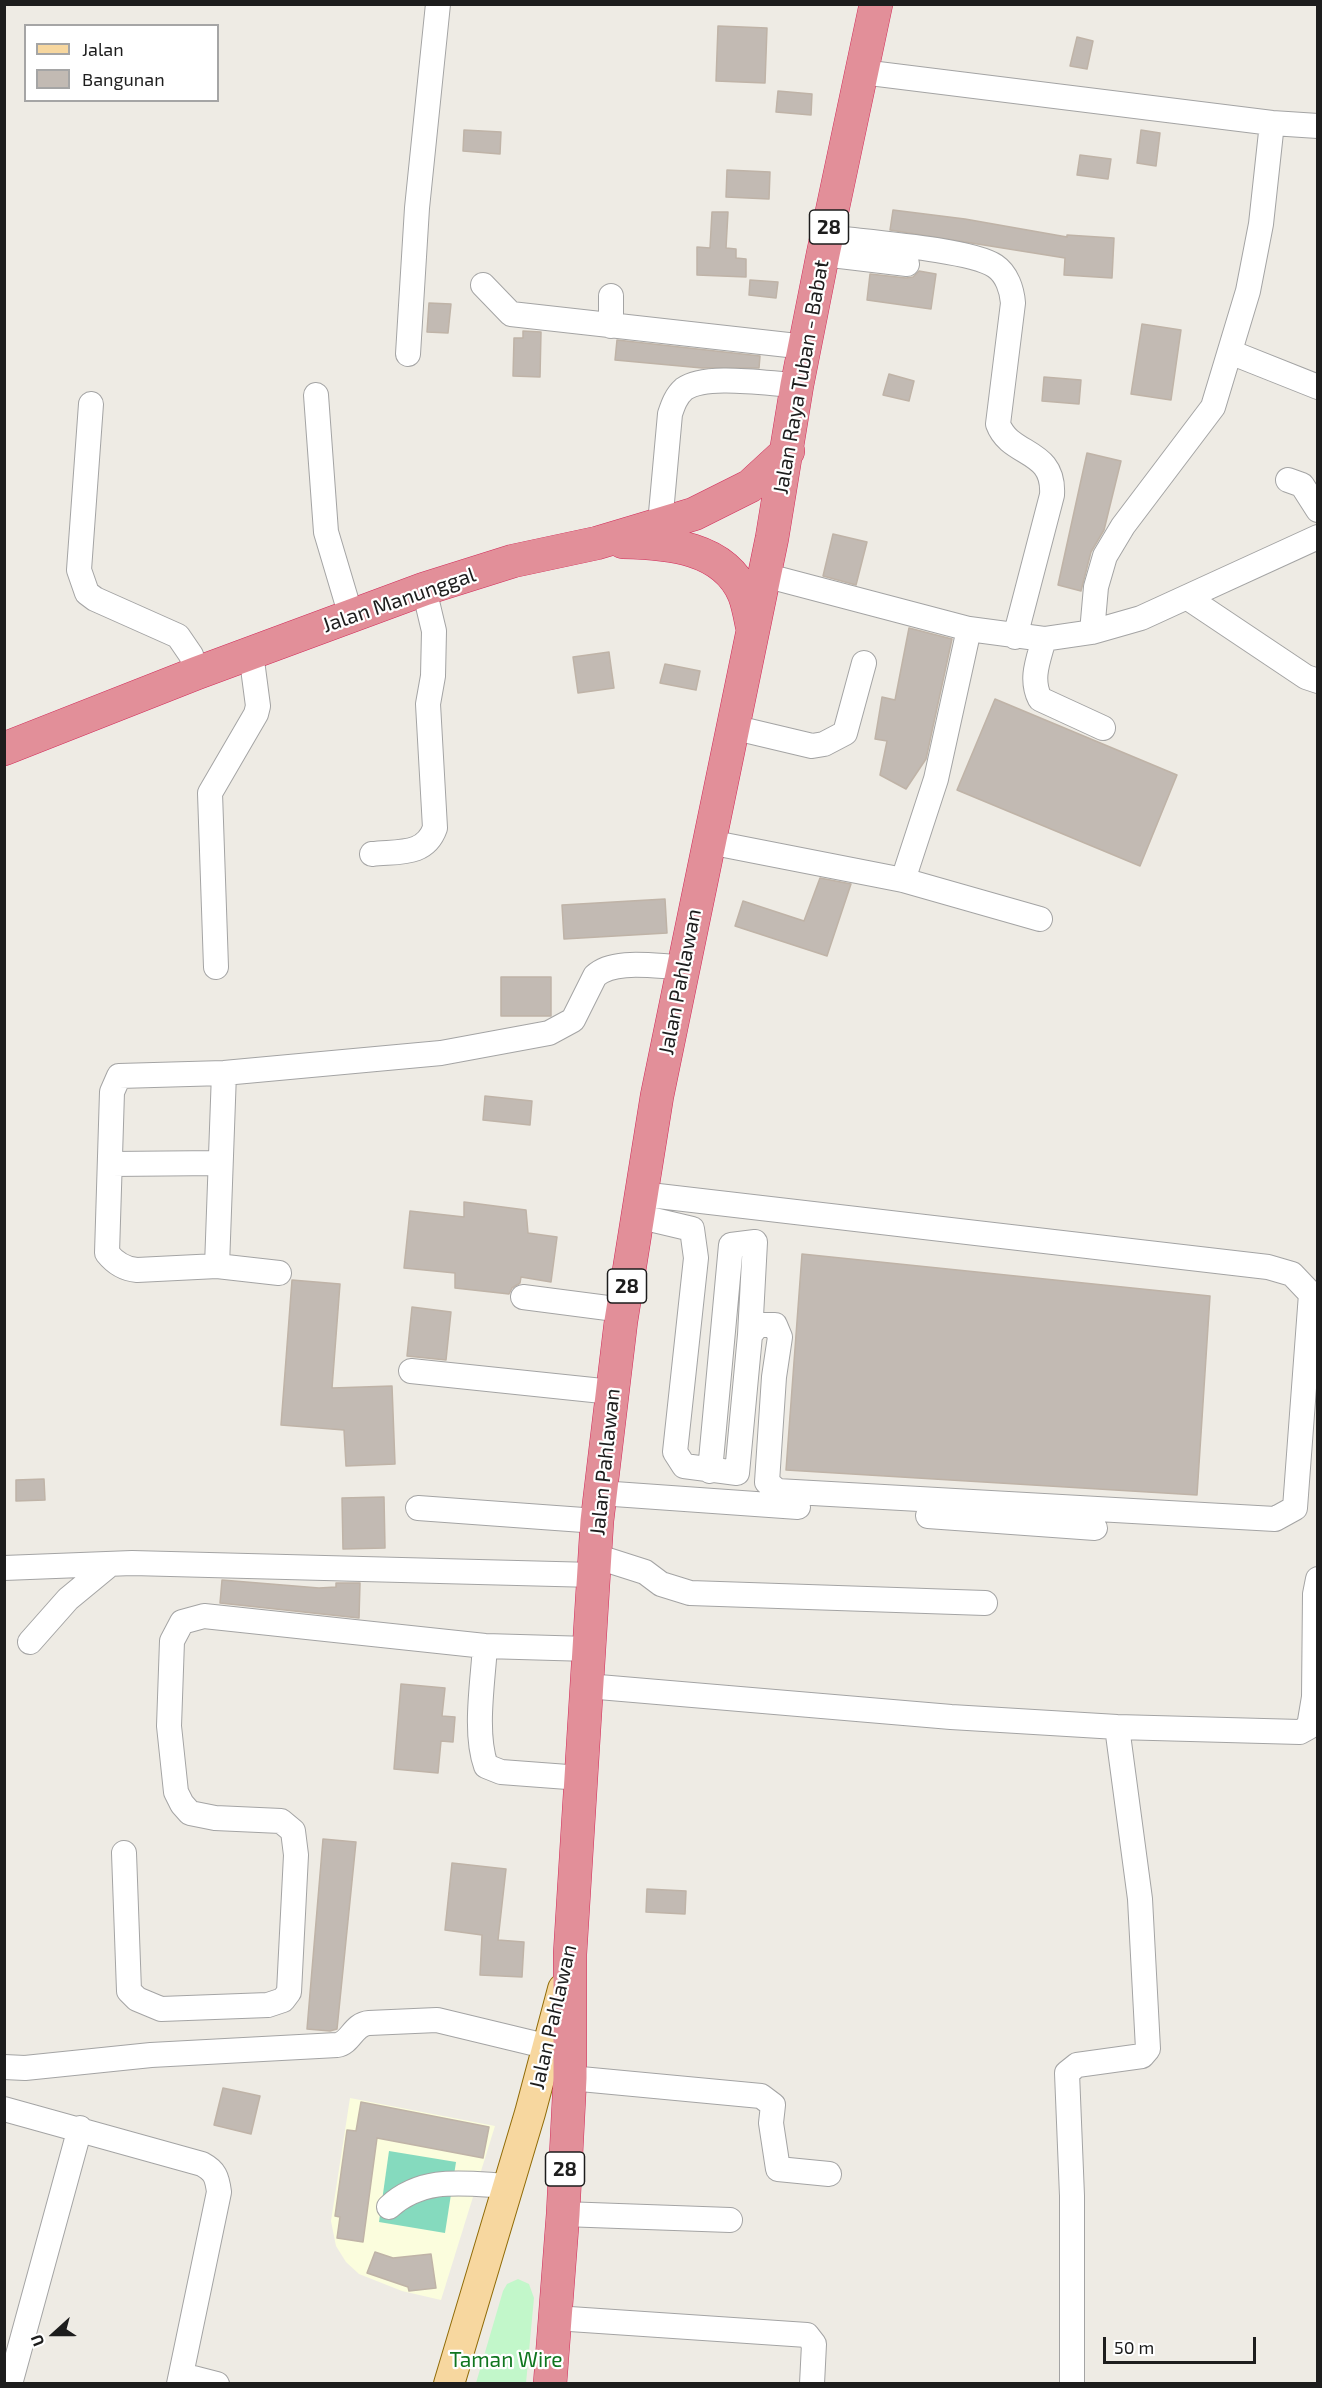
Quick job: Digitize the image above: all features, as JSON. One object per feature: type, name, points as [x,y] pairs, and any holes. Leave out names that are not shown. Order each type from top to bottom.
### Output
[{"type":"highway","name":"Jalan Raya Tuban - Babat","points":[[772,538],[788,452],[797,385],[876,4]]},
{"type":"highway","name":"Jalan Manunggal","points":[[11,742],[424,589],[513,561],[597,543],[694,514],[735,495],[763,476],[788,452]]},
{"type":"highway","name":"Jalan Pahlawan","points":[[570,1954],[598,1507],[623,1310],[639,1204],[683,967],[772,538]]},
{"type":"highway","points":[[597,543],[625,542],[666,546],[699,552],[714,558],[731,573],[744,594],[753,628]]},
{"type":"highway","name":"28","points":[[550,2384],[563,2214],[570,2078],[570,1954]]},
{"type":"main road","name":"Jalan Pahlawan","points":[[449,2384],[549,2047],[570,1954]]},
{"type":"street","points":[[408,354],[417,208],[438,4]]},
{"type":"street","points":[[862,72],[1272,123],[1317,126]]},
{"type":"street","points":[[1092,632],[1096,587],[1105,556],[1123,526],[1213,407],[1248,291],[1259,234],[1272,123]]},
{"type":"street","points":[[825,245],[961,255],[990,263],[1002,272],[1010,286],[1013,303],[998,424],[1006,438],[1034,455],[1046,466],[1053,483],[1052,495],[1015,637]]},
{"type":"street","points":[[483,285],[511,314],[806,348]]},
{"type":"street","points":[[611,297],[611,326]]},
{"type":"street","points":[[1230,352],[1317,387]]},
{"type":"street","points":[[660,524],[670,414],[676,398],[684,389],[707,381],[797,385]]},
{"type":"street","points":[[316,395],[326,532],[351,616]]},
{"type":"street","points":[[91,404],[79,570],[82,583],[87,593],[95,599],[178,636],[191,655],[197,674]]},
{"type":"street","points":[[1288,480],[1302,485],[1317,510]]},
{"type":"street","points":[[764,575],[969,629],[1015,637],[1044,639],[1092,632],[1141,618],[1317,537]]},
{"type":"street","points":[[372,854],[421,849],[431,840],[435,828],[428,704],[433,675],[434,631],[424,589]]},
{"type":"street","points":[[1188,598],[1306,677],[1317,681]]},
{"type":"street","points":[[903,880],[936,779],[969,629]]},
{"type":"street","points":[[1044,639],[1034,676],[1034,688],[1040,699],[1103,728]]},
{"type":"street","points":[[216,967],[210,793],[256,714],[258,706],[251,653]]},
{"type":"street","points":[[732,727],[812,746],[834,740],[845,733],[864,663]]},
{"type":"street","points":[[709,842],[903,880],[1040,919]]},
{"type":"street","points":[[279,1273],[217,1266],[137,1270],[129,1269],[113,1260],[107,1253],[112,1092],[119,1076],[224,1073],[441,1053],[549,1034],[573,1020],[595,976],[600,971],[621,966],[683,967]]},
{"type":"street","points":[[217,1266],[224,1073]]},
{"type":"street","points":[[111,1164],[220,1163]]},
{"type":"street","points":[[418,1508],[598,1507],[777,1491],[1275,1519],[1295,1508],[1311,1294],[1292,1274],[1268,1267],[639,1204]]},
{"type":"street","points":[[639,1204],[692,1229],[696,1258],[675,1452],[684,1466],[710,1471],[736,1473],[750,1335],[755,1242],[731,1245],[710,1471]]},
{"type":"street","points":[[523,1297],[623,1310]]},
{"type":"street","points":[[750,1335],[758,1324],[764,1323],[775,1325],[780,1337],[774,1377],[764,1493]]},
{"type":"street","points":[[1305,1378],[1317,1350]]},
{"type":"street","points":[[411,1371],[612,1392]]},
{"type":"street","points":[[764,1493],[1095,1528]]},
{"type":"street","points":[[4,1568],[108,1566],[132,1563],[594,1566],[645,1572],[661,1584],[690,1593],[985,1603]]},
{"type":"street","points":[[30,1642],[68,1599],[108,1566]]},
{"type":"street","points":[[587,1686],[951,1717],[1118,1727],[1294,1733],[1309,1727],[1314,1697],[1314,1594],[1317,1579]]},
{"type":"street","points":[[124,1853],[129,1991],[137,1999],[161,2009],[268,2005],[283,2000],[289,1992],[296,1855],[293,1831],[281,1821],[215,1818],[190,1813],[182,1804],[176,1792],[170,1726],[172,1641],[182,1622],[204,1616],[485,1646],[589,1649]]},
{"type":"street","points":[[485,1646],[481,1711],[482,1754],[486,1766],[501,1772],[581,1778]]},
{"type":"street","points":[[1072,2384],[1072,2196],[1067,2073],[1077,2065],[1142,2056],[1148,2049],[1140,1899],[1118,1727]]},
{"type":"street","points":[[4,2067],[25,2068],[151,2055],[337,2045],[345,2043],[358,2026],[369,2023],[437,2020],[549,2047]]},
{"type":"street","points":[[570,2078],[761,2096],[773,2105],[771,2123],[778,2169],[829,2174]]},
{"type":"street","points":[[4,2109],[80,2128],[202,2164],[212,2169],[217,2176],[219,2192],[181,2379],[217,2384]]},
{"type":"street","points":[[10,2384],[80,2128]]},
{"type":"street","points":[[389,2207],[405,2194],[430,2184],[509,2186]]},
{"type":"street","points":[[563,2214],[730,2220]]},
{"type":"street","points":[[555,2318],[807,2336],[814,2344],[812,2384]]},
{"type":"shaded area","points":[[350,2098],[495,2126],[441,2300],[402,2291],[359,2274],[346,2262],[336,2246],[331,2221]]},
{"type":"green space","points":[[389,2151],[456,2162],[445,2233],[379,2222]]},
{"type":"green space","name":"Taman Wire","points":[[518,2279],[529,2284],[534,2298],[526,2383],[476,2383],[503,2291],[507,2284]]},
{"type":"building","points":[[718,26],[767,28],[765,83],[716,81]]},
{"type":"building","points":[[1077,37],[1093,41],[1087,69],[1070,66]]},
{"type":"building","points":[[778,91],[812,94],[811,115],[776,112]]},
{"type":"building","points":[[464,130],[501,132],[500,154],[463,151]]},
{"type":"building","points":[[1141,130],[1160,133],[1156,166],[1137,163]]},
{"type":"building","points":[[1080,155],[1111,159],[1108,179],[1077,175]]},
{"type":"building","points":[[727,170],[770,172],[769,199],[726,197]]},
{"type":"building","points":[[893,210],[965,219],[1067,237],[1067,235],[1114,238],[1112,278],[1064,275],[1065,258],[890,230]]},
{"type":"building","points":[[712,212],[728,212],[726,248],[736,249],[736,258],[746,259],[746,277],[697,275],[697,247],[710,248]]},
{"type":"building","points":[[919,271],[936,274],[931,309],[867,300],[870,274],[906,278],[913,277]]},
{"type":"building","points":[[750,280],[778,282],[776,298],[749,295]]},
{"type":"building","points":[[429,303],[451,304],[448,333],[427,332]]},
{"type":"building","points":[[1142,324],[1181,330],[1171,400],[1131,394]]},
{"type":"building","points":[[523,331],[541,332],[540,377],[513,376],[514,338],[523,338]]},
{"type":"building","points":[[617,340],[760,356],[759,368],[702,368],[615,360]]},
{"type":"building","points":[[889,374],[914,381],[909,401],[883,395]]},
{"type":"building","points":[[1044,377],[1081,380],[1079,404],[1042,401]]},
{"type":"building","points":[[1087,453],[1121,461],[1104,530],[1091,552],[1081,591],[1058,585]]},
{"type":"building","points":[[833,534],[867,542],[856,585],[823,576]]},
{"type":"building","points":[[909,628],[952,639],[926,759],[906,789],[880,775],[887,741],[875,739],[882,697],[895,700]]},
{"type":"building","points":[[609,652],[614,688],[578,693],[573,657]]},
{"type":"building","points":[[665,664],[700,671],[696,690],[660,683]]},
{"type":"building","points":[[995,699],[1177,775],[1140,866],[957,790]]},
{"type":"building","points":[[820,878],[851,884],[827,956],[735,926],[743,901],[804,921]]},
{"type":"building","points":[[665,899],[667,933],[564,939],[562,905]]},
{"type":"building","points":[[501,977],[551,977],[551,1016],[501,1016]]},
{"type":"building","points":[[485,1096],[532,1101],[530,1125],[483,1120]]},
{"type":"building","points":[[464,1202],[526,1210],[528,1233],[557,1237],[551,1282],[521,1277],[520,1283],[512,1288],[509,1294],[455,1288],[455,1273],[404,1268],[410,1211],[464,1217]]},
{"type":"building","points":[[802,1254],[1210,1296],[1197,1495],[786,1470]]},
{"type":"building","points":[[292,1280],[340,1284],[332,1388],[392,1386],[395,1464],[346,1466],[344,1430],[281,1425]]},
{"type":"building","points":[[412,1307],[451,1312],[446,1360],[407,1356]]},
{"type":"building","points":[[44,1479],[45,1500],[16,1501],[16,1480]]},
{"type":"building","points":[[384,1497],[385,1548],[343,1549],[342,1498]]},
{"type":"building","points":[[222,1580],[319,1588],[336,1587],[336,1583],[360,1583],[359,1618],[220,1603]]},
{"type":"building","points":[[401,1684],[445,1688],[442,1716],[455,1717],[453,1742],[441,1741],[438,1773],[394,1769]]},
{"type":"building","points":[[323,1839],[356,1842],[337,2029],[330,2031],[307,2029]]},
{"type":"building","points":[[452,1863],[506,1869],[498,1940],[524,1942],[522,1977],[480,1975],[482,1935],[445,1930]]},
{"type":"building","points":[[647,1889],[686,1891],[685,1914],[646,1912]]},
{"type":"building","points":[[223,2088],[260,2096],[251,2134],[214,2125]]},
{"type":"building","points":[[361,2102],[489,2127],[483,2158],[377,2138],[363,2242],[337,2238],[340,2217],[335,2216],[347,2130],[356,2131]]},
{"type":"building","points":[[375,2252],[393,2258],[431,2254],[436,2288],[409,2291],[408,2287],[367,2273]]}]
